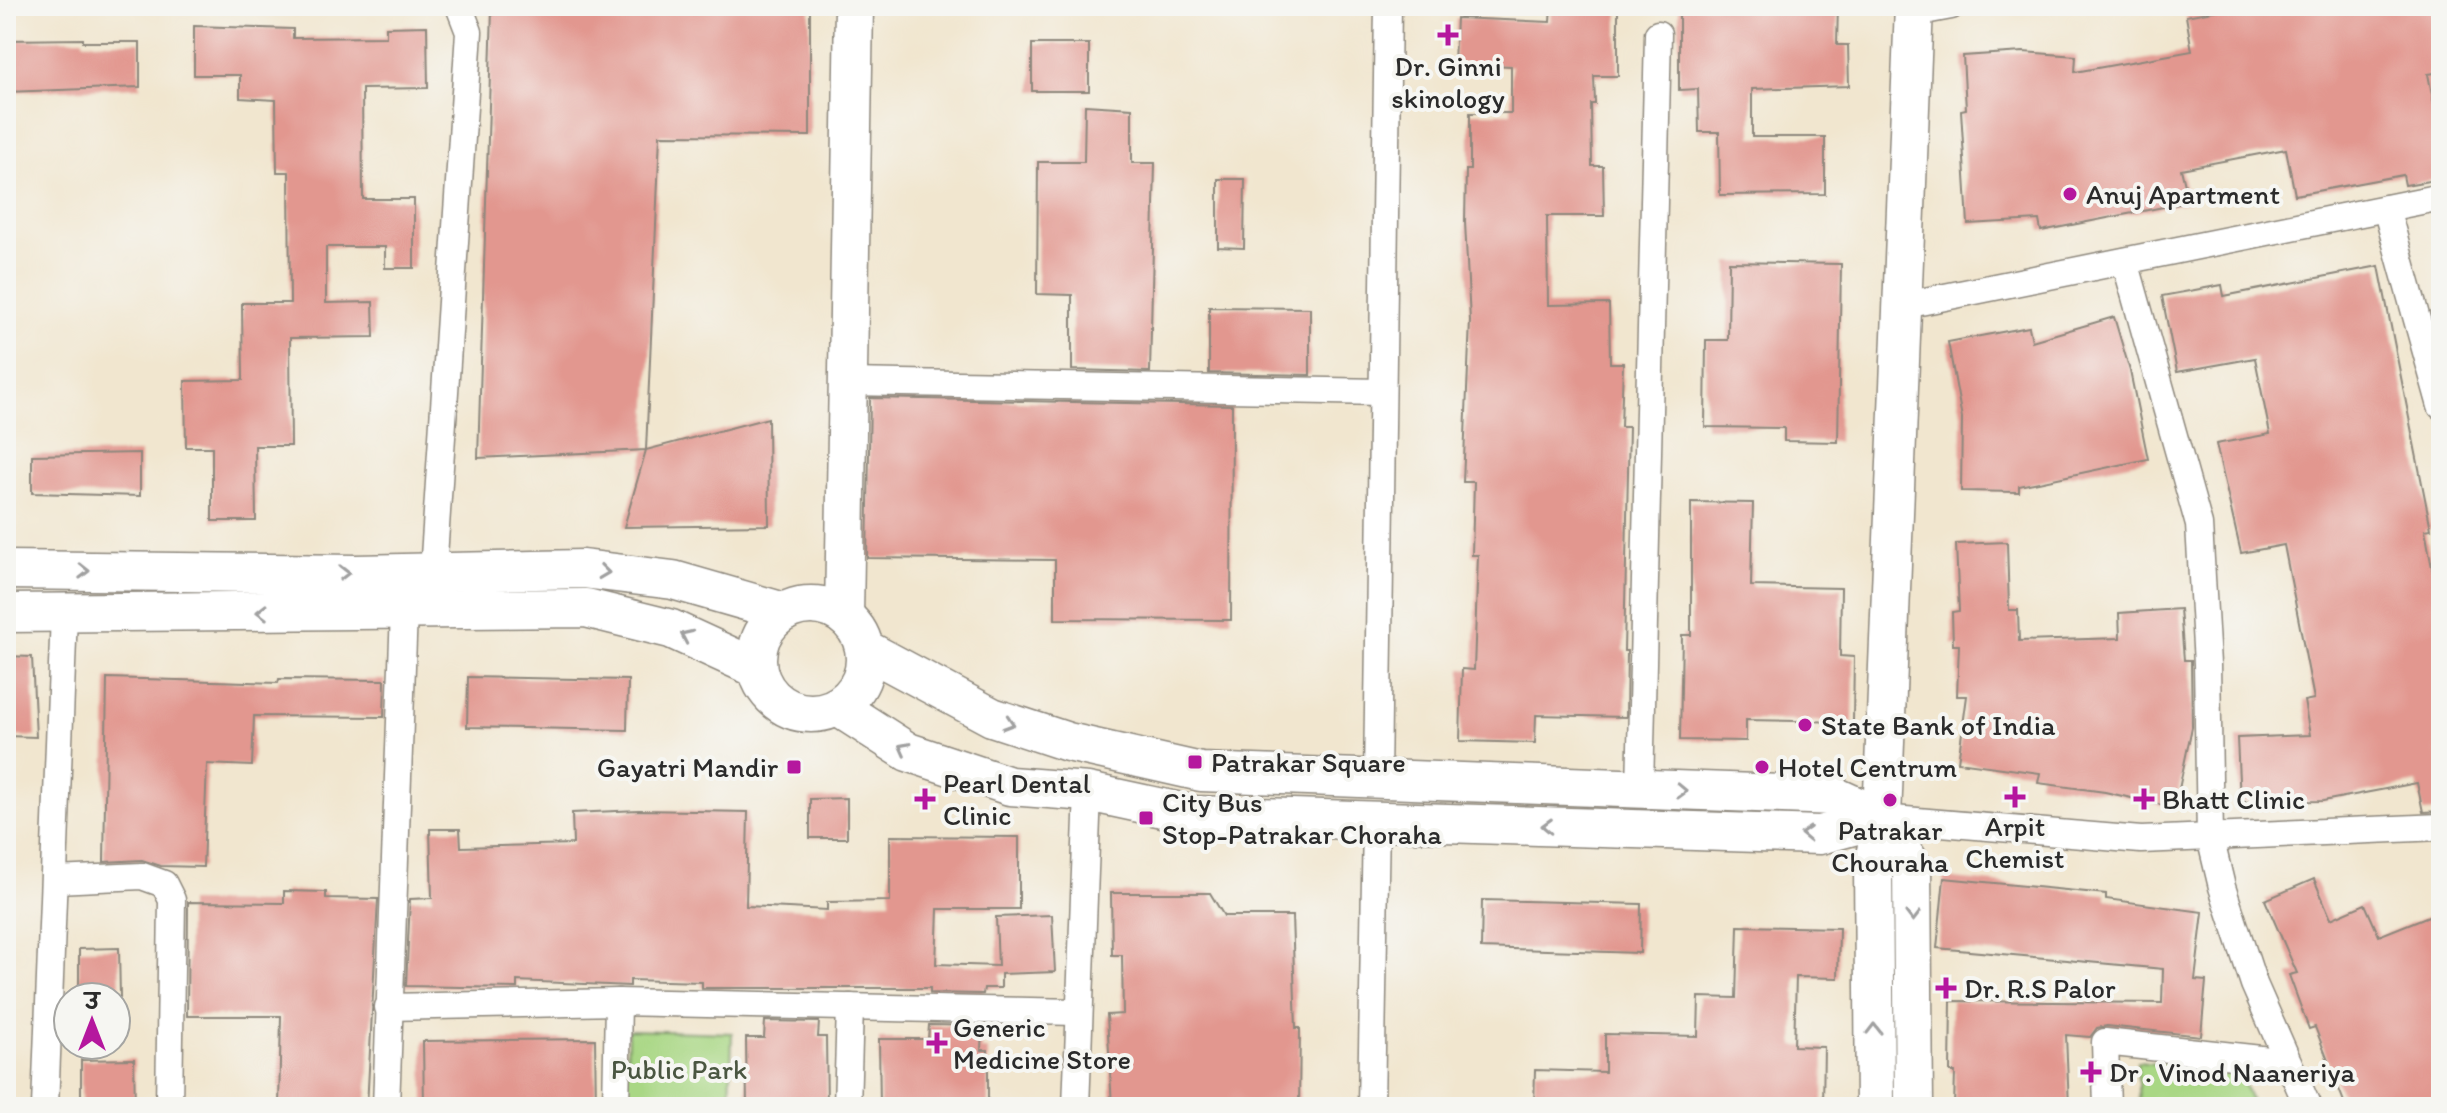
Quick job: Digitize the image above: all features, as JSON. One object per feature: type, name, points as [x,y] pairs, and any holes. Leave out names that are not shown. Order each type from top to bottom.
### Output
[{"type":"main road","points":[[844,616],[854,6]]},
{"type":"main road","points":[[1875,1107],[1873,868],[1882,818],[1905,305],[1914,10]]},
{"type":"main road","points":[[6,570],[433,572],[583,569],[673,580],[784,612]]},
{"type":"main road","points":[[806,605],[826,606],[844,616],[859,632],[865,649],[864,674],[854,693],[838,707],[819,714],[796,712],[776,702],[763,686],[756,668],[758,644],[768,624],[784,612],[806,605]]},
{"type":"main road","points":[[6,613],[586,608],[671,629],[756,668]]},
{"type":"main road","points":[[865,649],[992,717],[1068,742],[1201,772],[1834,796],[1882,818],[1912,866],[1914,1107]]},
{"type":"main road","points":[[838,707],[908,752],[1010,786],[1088,792],[1195,815],[1820,835],[1882,818]]},
{"type":"street","points":[[1377,779],[1388,6]]},
{"type":"street","points":[[1914,10],[1951,6]]},
{"type":"street","points":[[433,572],[469,32],[468,9]]},
{"type":"street","points":[[1640,789],[1658,34]]},
{"type":"street","points":[[1905,305],[2441,197]]},
{"type":"street","points":[[2386,208],[2441,406]]},
{"type":"street","points":[[2125,261],[2199,525],[2207,664],[2210,837],[2222,887],[2254,984],[2308,1107]]},
{"type":"street","points":[[847,382],[1382,392]]},
{"type":"street","points":[[386,1107],[404,611]]},
{"type":"street","points":[[45,1107],[64,614]]},
{"type":"street","points":[[1076,1107],[1077,1012],[1088,792]]},
{"type":"street","points":[[1882,818],[2141,840],[2441,827]]},
{"type":"street","points":[[1371,1107],[1376,821]]},
{"type":"street","points":[[56,880],[142,876],[164,884],[172,900],[169,1107]]},
{"type":"street","points":[[388,1007],[618,1002],[1077,1012]]},
{"type":"street","points":[[616,1107],[618,1002]]},
{"type":"street","points":[[847,1107],[850,1007]]},
{"type":"street","points":[[2107,1107],[2105,1042],[2288,1062]]},
{"type":"green space","name":"Public Park","points":[[628,1030],[732,1033],[730,1107],[626,1107]]},
{"type":"green space","points":[[2137,1062],[2239,1072],[2253,1107],[2139,1107]]},
{"type":"building","points":[[600,6],[810,6],[810,136],[660,135],[646,450],[478,458],[492,10]]},
{"type":"building","points":[[1551,6],[1618,8],[1618,76],[1594,76],[1595,104],[1591,104],[1592,166],[1603,166],[1604,216],[1547,216],[1548,305],[1609,304],[1610,363],[1623,363],[1621,427],[1629,427],[1624,651],[1627,651],[1626,717],[1536,715],[1535,743],[1460,741],[1462,669],[1474,670],[1478,555],[1472,555],[1474,482],[1463,482],[1470,321],[1465,222],[1466,170],[1470,170],[1470,113],[1511,113],[1511,66],[1454,63],[1456,18],[1550,22]]},
{"type":"building","points":[[1679,6],[1838,6],[1837,45],[1848,45],[1849,86],[1752,89],[1752,137],[1825,137],[1825,194],[1720,195],[1719,132],[1699,132],[1698,89],[1679,90]]},
{"type":"building","points":[[2239,6],[2441,6],[2441,72],[2428,74],[2441,140],[2441,179],[2405,185],[2403,175],[2295,195],[2286,149],[2181,169],[2189,202],[2041,231],[2039,220],[1968,224],[1961,110],[1966,109],[1963,56],[2023,52],[2076,56],[2075,72],[2192,51],[2186,16]]},
{"type":"building","points":[[194,26],[293,29],[293,38],[386,37],[386,27],[427,26],[428,88],[362,89],[363,199],[414,199],[414,268],[385,268],[385,247],[326,247],[326,303],[373,302],[374,337],[290,338],[291,446],[255,446],[256,521],[212,521],[212,447],[186,447],[185,381],[243,380],[242,303],[290,303],[289,172],[277,172],[276,100],[240,98],[240,75],[194,75]]},
{"type":"building","points":[[83,39],[83,42],[140,42],[140,87],[6,92],[6,40]]},
{"type":"building","points":[[1032,44],[1089,44],[1089,91],[1032,91]]},
{"type":"building","points":[[1085,105],[1132,108],[1132,163],[1155,163],[1150,372],[1072,370],[1072,295],[1037,294],[1038,162],[1084,162]]},
{"type":"building","points":[[1218,179],[1245,179],[1244,248],[1218,247]]},
{"type":"building","points":[[1729,262],[1841,264],[1838,442],[1784,441],[1784,428],[1705,427],[1706,340],[1728,340]]},
{"type":"building","points":[[2379,266],[2431,529],[2425,530],[2441,616],[2441,811],[2423,812],[2417,783],[2323,801],[2240,802],[2237,738],[2310,735],[2304,701],[2314,699],[2284,545],[2241,553],[2216,444],[2270,434],[2255,358],[2177,372],[2162,296],[2222,285],[2224,296]]},
{"type":"building","points":[[1209,307],[1310,308],[1310,375],[1209,373]]},
{"type":"building","points":[[2114,317],[2130,371],[2148,459],[2019,486],[2019,492],[1961,491],[1962,418],[1948,342],[2029,327],[2032,341]]},
{"type":"building","points":[[870,398],[1232,405],[1231,620],[1055,619],[1055,560],[867,558]]},
{"type":"building","points":[[768,418],[769,525],[624,527],[646,450]]},
{"type":"building","points":[[140,453],[140,496],[32,493],[32,455]]},
{"type":"building","points":[[1691,502],[1753,503],[1751,586],[1841,588],[1840,656],[1854,657],[1853,722],[1746,720],[1746,741],[1680,740],[1682,635],[1691,635]]},
{"type":"building","points":[[2007,542],[2009,610],[2018,610],[2019,641],[2120,638],[2119,613],[2180,609],[2184,660],[2191,660],[2192,727],[2175,808],[2105,792],[2038,783],[2040,773],[1958,762],[1967,696],[1957,696],[1959,645],[1953,645],[1952,612],[1959,611],[1956,544]]},
{"type":"building","points":[[6,656],[32,657],[36,737],[6,736]]},
{"type":"building","points":[[468,677],[628,680],[627,730],[467,727]]},
{"type":"building","points":[[107,678],[278,683],[279,679],[385,680],[384,717],[254,716],[252,766],[207,764],[203,867],[161,866],[142,860],[104,862]]},
{"type":"building","points":[[847,798],[847,838],[810,838],[810,799]]},
{"type":"building","points":[[639,810],[748,812],[746,906],[827,910],[827,902],[890,901],[890,836],[1019,837],[1019,909],[938,909],[936,964],[998,966],[996,917],[1052,915],[1055,972],[1001,974],[1001,988],[984,988],[983,994],[930,993],[930,988],[702,988],[702,982],[630,980],[630,986],[517,981],[517,988],[406,986],[410,899],[432,898],[430,829],[460,829],[461,847],[573,844],[572,813]]},
{"type":"building","points":[[1944,878],[2106,894],[2106,899],[2203,912],[2195,980],[2206,981],[2201,1036],[2107,1026],[2097,1028],[2090,1037],[2066,1035],[2069,1107],[1954,1107],[1955,1072],[1950,1072],[1951,1001],[2162,1003],[2163,969],[1937,948]]},
{"type":"building","points":[[2314,879],[2331,919],[2365,904],[2379,936],[2441,911],[2441,1107],[2346,1107],[2315,1027],[2309,1029],[2289,975],[2297,973],[2265,900]]},
{"type":"building","points":[[284,891],[326,892],[326,898],[378,899],[367,1107],[279,1107],[281,1016],[187,1016],[188,902],[284,903]]},
{"type":"building","points":[[1111,893],[1210,893],[1224,916],[1292,916],[1296,1028],[1300,1028],[1299,1107],[1112,1107],[1107,1015],[1123,1014],[1122,955],[1112,955]]},
{"type":"building","points":[[1482,900],[1641,904],[1640,953],[1481,948]]},
{"type":"building","points":[[1738,926],[1839,928],[1838,978],[1796,977],[1794,1046],[1824,1047],[1823,1107],[1681,1103],[1681,1107],[1534,1107],[1535,1070],[1605,1072],[1605,1034],[1698,1036],[1699,997],[1736,998]]},
{"type":"building","points":[[119,948],[120,981],[79,981],[79,949]]},
{"type":"building","points":[[765,1021],[819,1022],[818,1037],[826,1037],[827,1107],[747,1107],[746,1038],[764,1038]]},
{"type":"building","points":[[929,1025],[982,1026],[981,1050],[988,1050],[988,1107],[880,1107],[879,1039],[928,1039]]},
{"type":"building","points":[[595,1039],[596,1106],[424,1107],[423,1041]]},
{"type":"building","points":[[132,1059],[135,1107],[81,1107],[81,1061]]},
{"type":"place","name":"Dr. Ginni skinology","points":[[1448,35]]},
{"type":"place","name":"Anuj Apartment","points":[[2070,194]]},
{"type":"place","name":"State Bank of India","points":[[1805,725]]},
{"type":"place","name":"Patrakar Square","points":[[1195,762]]},
{"type":"place","name":"Gayatri Mandir","points":[[794,767]]},
{"type":"place","name":"Hotel Centrum","points":[[1762,767]]},
{"type":"place","name":"Arpit Chemist","points":[[2015,797]]},
{"type":"place","name":"Pearl Dental Clinic","points":[[925,799]]},
{"type":"place","name":"Bhatt Clinic","points":[[2144,799]]},
{"type":"place","name":"Patrakar Chouraha","points":[[1890,800]]},
{"type":"place","name":"City Bus Stop-Patrakar Choraha","points":[[1146,818]]},
{"type":"place","name":"Dr. R.S Palor","points":[[1946,988]]},
{"type":"place","name":"Generic Medicine Store","points":[[937,1043]]},
{"type":"place","name":"Dr . Vinod Naaneriya","points":[[2091,1072]]}]
